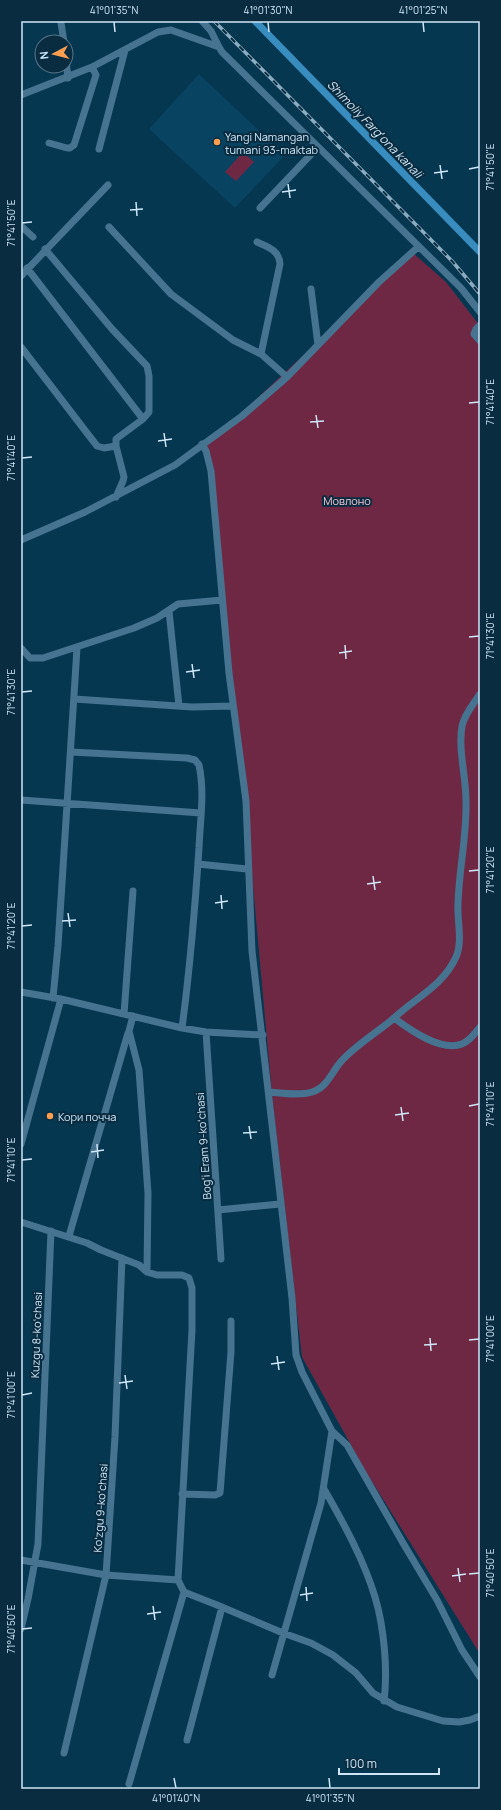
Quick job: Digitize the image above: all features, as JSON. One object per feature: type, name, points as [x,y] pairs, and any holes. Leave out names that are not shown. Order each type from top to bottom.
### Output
[{"type":"street","points":[[202,21],[211,31],[218,47],[222,52],[461,288],[480,312]]},
{"type":"street","points":[[61,23],[63,34]]},
{"type":"street","points":[[21,96],[92,67],[158,32],[171,30],[218,47]]},
{"type":"street","points":[[99,149],[125,50]]},
{"type":"street","points":[[49,143],[67,148],[74,145],[96,75],[92,67]]},
{"type":"street","points":[[68,74],[68,78]]},
{"type":"street","points":[[260,208],[318,147]]},
{"type":"street","points":[[21,276],[45,249],[108,185]]},
{"type":"street","points":[[21,226],[33,237]]},
{"type":"street","points":[[109,227],[171,294],[233,340],[261,354],[287,377]]},
{"type":"street","points":[[257,242],[275,252],[280,264],[261,354]]},
{"type":"street","points":[[21,540],[116,497],[175,466],[202,444],[242,416],[287,377],[379,282],[418,247]]},
{"type":"street","points":[[45,249],[112,329],[147,366],[149,376],[149,412],[143,419],[116,439],[116,446],[124,477],[124,482],[116,497]]},
{"type":"street","points":[[27,268],[143,419]]},
{"type":"street","points":[[311,289],[318,345]]},
{"type":"street","points":[[480,325],[474,334],[480,341]]},
{"type":"street","points":[[21,347],[97,446],[104,448],[116,446]]},
{"type":"street","points":[[202,444],[206,451],[211,471],[222,600],[246,801],[252,951],[263,1035],[280,1204],[292,1298],[296,1354],[302,1372],[332,1431],[347,1445],[403,1544],[438,1600],[462,1650],[480,1677]]},
{"type":"street","points":[[21,648],[26,654],[36,659],[78,648],[134,628],[169,611],[173,607],[184,603],[222,600]]},
{"type":"street","points":[[169,611],[179,706]]},
{"type":"street","points":[[53,998],[78,648]]},
{"type":"street","points":[[269,1092],[303,1094],[318,1090],[333,1074],[347,1055],[439,982],[456,957],[459,944],[457,919],[458,889],[464,843],[466,801],[461,738],[465,716],[480,694]]},
{"type":"street","points":[[74,699],[179,706],[234,706]]},
{"type":"street","points":[[71,752],[195,760],[199,765],[201,813],[198,864],[187,992],[182,1028]]},
{"type":"street","points":[[21,800],[201,813]]},
{"type":"street","points":[[198,864],[248,869]]},
{"type":"street","points":[[124,1014],[133,891]]},
{"type":"street","points":[[21,992],[61,999],[182,1028],[206,1032],[263,1035]]},
{"type":"street","points":[[21,1144],[61,999]]},
{"type":"street","points":[[70,1236],[133,1016]]},
{"type":"street","points":[[394,1018],[410,1030],[445,1045],[462,1044],[469,1040],[480,1027]]},
{"type":"street","points":[[129,1031],[137,1058],[141,1096],[148,1193],[147,1272]]},
{"type":"street","name":"Bogʻi Eram 9-koʻchasi","points":[[206,1032],[221,1259]]},
{"type":"street","points":[[218,1210],[280,1204]]},
{"type":"street","points":[[21,1222],[70,1236],[139,1265],[147,1272],[157,1275],[182,1276],[190,1278],[192,1288],[188,1428],[182,1494],[178,1580],[184,1592],[283,1633],[312,1643],[333,1655],[356,1673],[374,1693],[384,1701],[397,1707],[443,1721],[465,1721],[480,1716]]},
{"type":"street","name":"Kuzgu 8-koʻchasi","points":[[21,1629],[38,1544],[51,1231]]},
{"type":"street","name":"Koʻzgu 9-koʻchasi","points":[[64,1754],[106,1575],[115,1437],[122,1258]]},
{"type":"street","points":[[182,1494],[220,1494],[231,1352],[231,1321]]},
{"type":"street","points":[[272,1675],[283,1633],[310,1545],[324,1489],[332,1431]]},
{"type":"street","points":[[324,1489],[345,1526],[375,1598],[385,1664],[386,1682],[384,1701]]},
{"type":"street","points":[[21,1560],[106,1575],[178,1580]]},
{"type":"street","points":[[129,1784],[184,1592]]},
{"type":"street","points":[[187,1740],[222,1607]]},
{"type":"shaded area","name":"Yangi Namangan tumani 93-maktab","points":[[199,74],[285,155],[235,208],[149,129]]},
{"type":"green space","points":[[243,152],[254,162],[236,181],[225,172]]},
{"type":"green space","name":"Мовлоно","points":[[413,253],[446,282],[480,326],[480,1654],[366,1472],[302,1357],[272,1095],[241,753],[207,445]]},
{"type":"waterway","name":"Shimoliy Fargʻona kanali","points":[[255,21],[480,252]]},
{"type":"railway","points":[[214,21],[452,261],[480,294]]},
{"type":"place","name":"Yangi Namangan tumani 93-maktab","points":[[217,142]]},
{"type":"place","name":"Кори почча","points":[[50,1116]]}]
